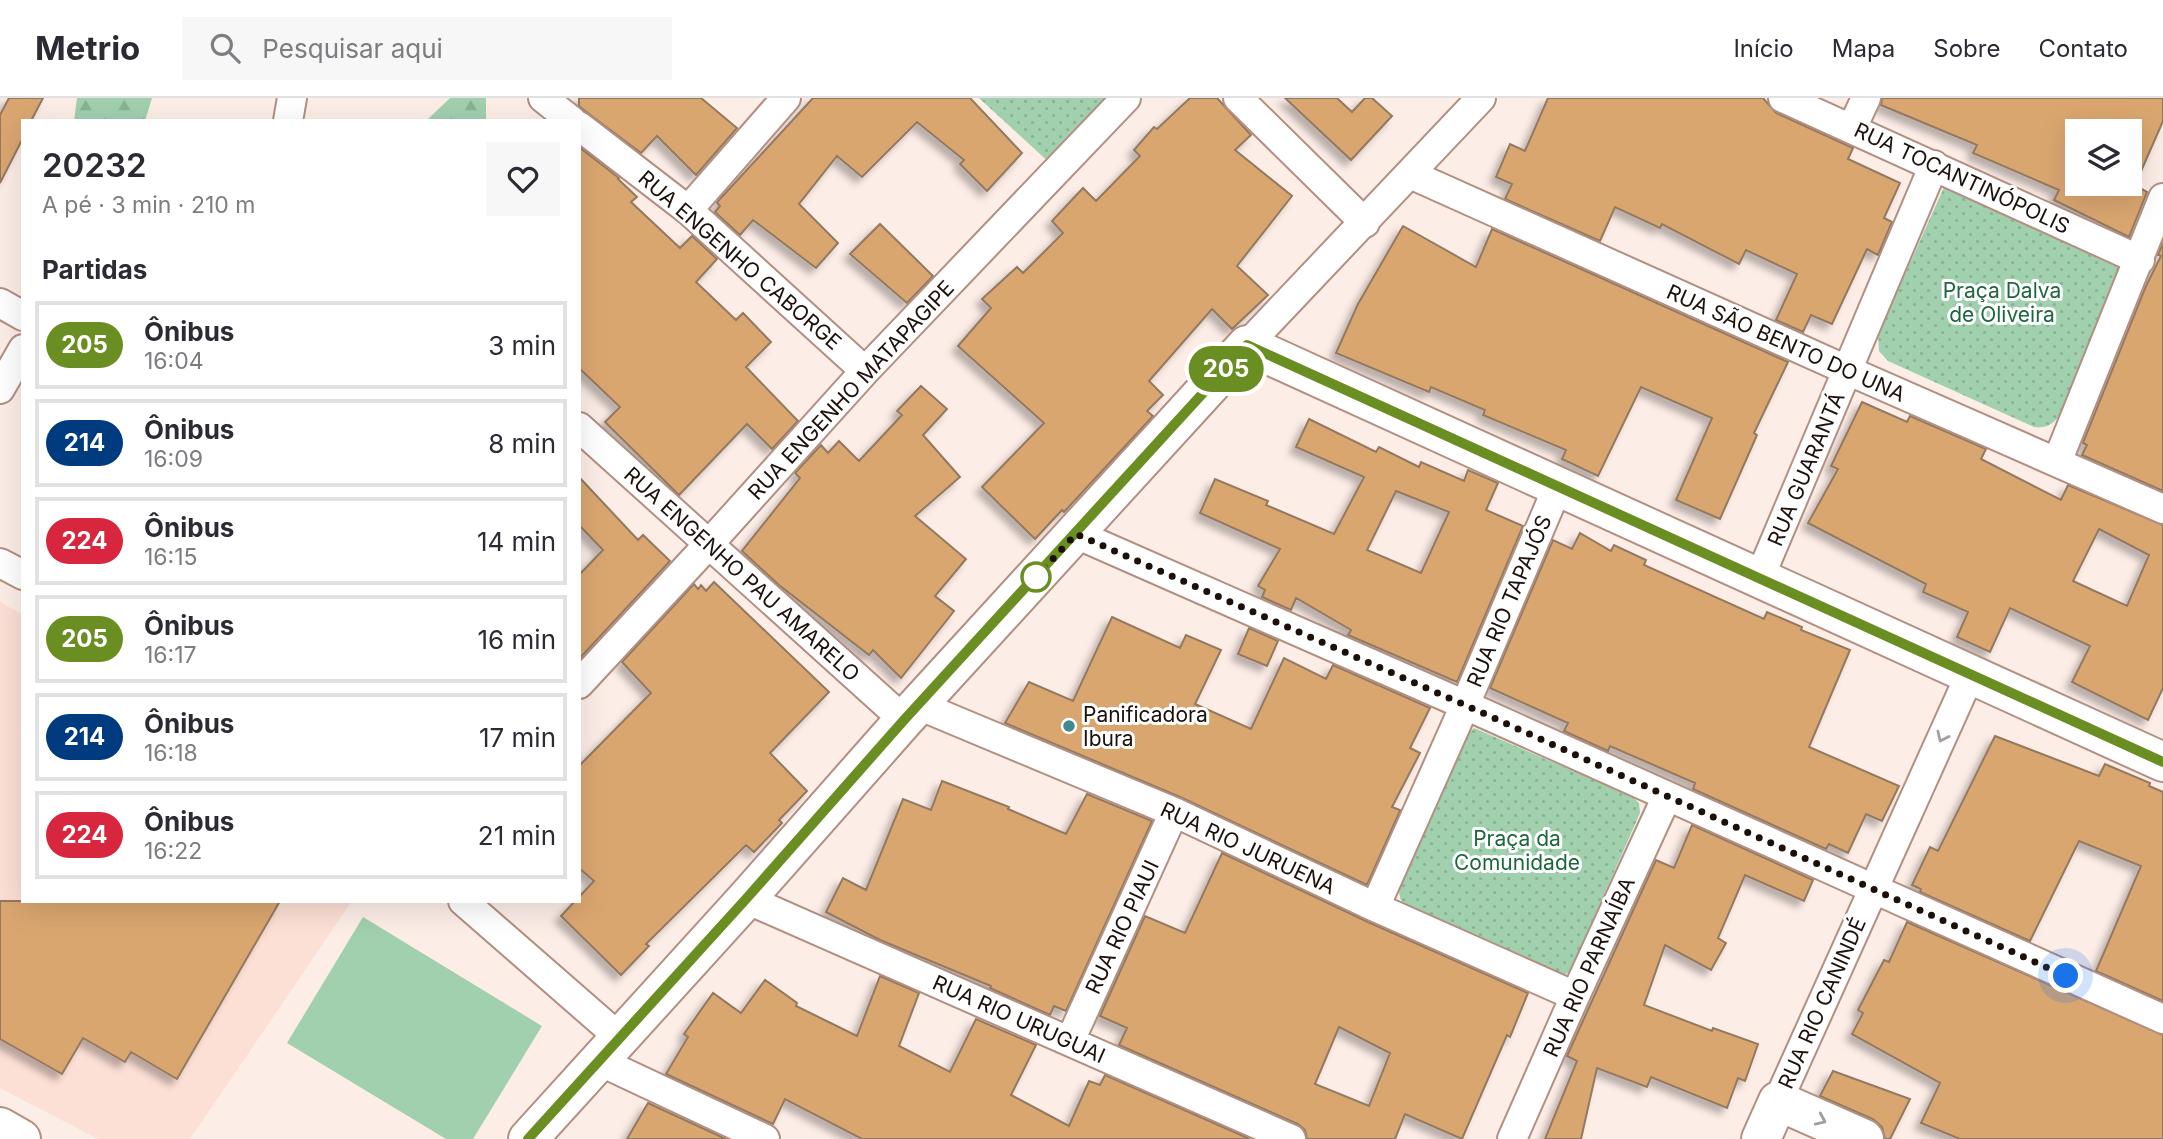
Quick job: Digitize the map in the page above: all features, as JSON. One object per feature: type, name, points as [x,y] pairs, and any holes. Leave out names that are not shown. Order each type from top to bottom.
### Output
[{"type":"main road","points":[[528,1139],[1247,345],[2162,760]]},
{"type":"main road","points":[[1778,1101],[1864,1139]]},
{"type":"main road","name":"RUA RIO CANINDÉ","points":[[1761,1139],[1778,1101]]},
{"type":"main road","points":[[0,1127],[21,1139]]},
{"type":"street","points":[[288,119],[292,98]]},
{"type":"street","points":[[543,98],[569,119]]},
{"type":"street","points":[[688,210],[786,98]]},
{"type":"street","name":"RUA ENGENHO MATAPAGIPE","points":[[581,682],[865,371],[1126,98]]},
{"type":"street","points":[[1238,98],[1365,223]]},
{"type":"street","points":[[1247,345],[1365,223],[1480,98]]},
{"type":"street","name":"RUA TOCANTINÓPOLIS","points":[[1783,98],[2140,260]]},
{"type":"street","points":[[1852,128],[1866,98]]},
{"type":"street","name":"RUA ENGENHO CABORGE","points":[[581,128],[688,210],[865,371]]},
{"type":"street","name":"RUA GUARANTÁ","points":[[1759,579],[1934,165]]},
{"type":"street","name":"RUA SÃO BENTO DO UNA","points":[[1410,174],[2163,509]]},
{"type":"street","points":[[2057,462],[2163,198]]},
{"type":"street","points":[[0,303],[21,315]]},
{"type":"street","points":[[0,388],[21,352]]},
{"type":"street","name":"RUA ENGENHO PAU AMARELO","points":[[581,428],[708,545],[911,713]]},
{"type":"street","name":"RUA RIO TAPAJÓS","points":[[1375,907],[1558,486]]},
{"type":"street","points":[[1076,534],[1465,705],[2163,1019]]},
{"type":"street","points":[[0,563],[21,574]]},
{"type":"street","name":"RUA RIO CANINDÉ","points":[[1778,1101],[1970,675]]},
{"type":"street","name":"RUA RIO JURUENA","points":[[911,713],[1174,812],[1375,907],[1575,996]]},
{"type":"street","name":"RUA RIO PARNAÍBA","points":[[1512,1139],[1667,796]]},
{"type":"street","name":"RUA RIO PIAUI","points":[[1070,1041],[1174,812]]},
{"type":"street","name":"RUA RIO URUGUAI","points":[[746,899],[1282,1137]]},
{"type":"street","points":[[465,903],[609,1050],[765,1139]]},
{"type":"shaded area","points":[[0,602],[21,614],[21,903],[351,903],[190,1139],[98,1139],[0,1088]]},
{"type":"green space","points":[[77,98],[152,98],[146,119],[74,119]]},
{"type":"green space","points":[[450,98],[486,98],[486,119],[428,119]]},
{"type":"green space","points":[[979,98],[1114,98],[1052,165]]},
{"type":"green space","name":"Praça Dalva de Oliveira","points":[[1945,185],[2127,265],[2063,412],[2047,426],[2034,427],[1888,361],[1879,351],[1878,334]]},
{"type":"green space","name":"Praça da Comunidade","points":[[1474,728],[1633,797],[1639,803],[1640,813],[1571,970],[1564,976],[1404,906],[1401,899],[1401,878],[1424,822],[1456,753]]},
{"type":"green space","points":[[363,917],[542,1026],[473,1139],[446,1139],[287,1043]]},
{"type":"building","points":[[9,98],[43,98],[32,119],[21,119],[21,142],[0,183],[0,115]]},
{"type":"building","points":[[579,98],[701,98],[737,128],[696,175],[657,136],[641,153],[579,106]]},
{"type":"building","points":[[813,98],[970,98],[1022,153],[987,191],[960,164],[964,160],[917,122],[862,177],[837,156],[799,204],[838,243],[816,268],[753,220],[740,235],[715,212],[720,206],[717,203],[720,199]]},
{"type":"building","points":[[1190,98],[1217,98],[1251,135],[1235,150],[1292,196],[1237,266],[1268,295],[1232,329],[1212,309],[1149,381],[1163,395],[1147,411],[1153,416],[1064,512],[1062,510],[1035,539],[982,487],[1044,423],[958,346],[991,308],[982,299],[1017,267],[1023,273],[1063,233],[1052,221],[1083,188],[1096,201],[1140,156],[1134,150],[1154,127],[1157,129]]},
{"type":"building","points":[[1285,98],[1337,98],[1352,112],[1365,98],[1372,98],[1392,116],[1351,160]]},
{"type":"building","points":[[1548,98],[1763,98],[1776,113],[1853,148],[1848,159],[1900,183],[1884,218],[1892,222],[1878,255],[1867,249],[1832,324],[1811,315],[1803,332],[1776,320],[1797,274],[1746,250],[1739,264],[1662,224],[1660,228],[1615,207],[1600,241],[1505,199],[1512,184],[1496,177],[1510,144],[1525,151]]},
{"type":"building","points":[[1882,98],[2163,98],[2163,121],[2142,169],[2142,119],[2065,119],[2065,196],[2142,196],[2142,189],[2147,192],[2129,237],[2054,200],[2059,190],[1973,153],[1977,145],[1881,105]]},
{"type":"building","points":[[581,149],[619,178],[637,197],[631,202],[680,248],[692,236],[717,259],[696,282],[736,320],[743,313],[771,342],[746,367],[798,421],[772,449],[747,424],[679,495],[605,422],[620,407],[581,370]]},
{"type":"building","points":[[880,224],[933,276],[907,303],[850,254]]},
{"type":"building","points":[[1403,226],[1476,267],[1492,229],[1788,362],[1754,433],[1757,435],[1720,519],[1676,500],[1712,418],[1641,387],[1598,476],[1562,459],[1566,450],[1483,415],[1485,410],[1431,387],[1429,392],[1336,353],[1358,304]]},
{"type":"building","points":[[2163,243],[2163,491],[2082,455],[2087,445],[2083,443],[2146,286],[2161,256],[2158,255]]},
{"type":"building","points":[[921,386],[947,409],[923,435],[960,477],[915,516],[966,559],[935,596],[954,611],[901,678],[873,650],[869,655],[779,585],[742,551],[800,478],[795,473],[821,445],[828,453],[839,441],[859,461],[902,415],[897,411]]},
{"type":"building","points":[[1862,402],[1907,422],[1910,416],[1986,449],[1981,459],[2061,500],[2068,485],[2163,525],[2163,688],[2148,720],[2072,682],[2090,646],[2010,608],[1990,652],[1957,637],[1968,612],[1923,592],[1926,584],[1808,523],[1838,469],[1831,466]],"holes":[[[2099,529],[2149,555],[2127,606],[2073,581]]]},
{"type":"building","points":[[1309,419],[1376,452],[1379,447],[1419,467],[1421,462],[1464,481],[1468,470],[1498,483],[1486,510],[1523,526],[1457,682],[1348,635],[1351,630],[1296,598],[1291,610],[1262,597],[1265,590],[1258,586],[1280,549],[1200,513],[1215,479],[1268,501],[1266,505],[1334,534],[1364,477],[1296,447]],"holes":[[[1396,491],[1449,512],[1421,573],[1367,550]]]},
{"type":"building","points":[[581,479],[638,540],[643,535],[670,561],[581,657],[581,573],[603,550],[581,527]]},
{"type":"building","points":[[1580,533],[1611,551],[1614,545],[1646,560],[1644,565],[1764,619],[1767,612],[1802,627],[1801,630],[1850,650],[1809,747],[1899,786],[1882,821],[1866,814],[1848,853],[1829,844],[1826,849],[1693,789],[1695,783],[1610,746],[1608,751],[1564,731],[1568,723],[1490,688],[1553,540],[1572,549]]},
{"type":"building","points":[[714,582],[829,692],[770,753],[807,791],[779,820],[782,823],[754,852],[746,845],[646,944],[649,946],[621,975],[561,916],[573,903],[581,903],[581,895],[594,881],[581,870],[581,764],[651,693],[622,662],[694,584],[698,589],[701,585],[706,591]]},
{"type":"building","points":[[1112,617],[1180,648],[1186,635],[1221,650],[1195,704],[1251,729],[1284,658],[1326,679],[1333,665],[1430,708],[1410,748],[1420,753],[1392,807],[1400,810],[1399,813],[1367,885],[1180,797],[1005,723],[1029,682],[1073,701]]},
{"type":"building","points":[[1249,628],[1278,641],[1267,666],[1238,654]]},
{"type":"building","points":[[1995,736],[2099,776],[2105,764],[2150,783],[2149,786],[2163,792],[2163,1001],[2096,971],[2141,866],[2079,841],[2030,941],[1920,892],[1921,889],[1912,885],[1930,847],[1938,851]]},
{"type":"building","points":[[942,781],[1009,807],[1008,809],[1066,834],[1087,794],[1152,821],[1066,1011],[1054,1006],[1050,1015],[990,988],[991,986],[880,940],[826,912],[843,878],[866,890],[903,799],[931,810]]},
{"type":"building","points":[[1692,825],[1813,880],[1804,901],[1745,875],[1718,938],[1726,943],[1711,970],[1665,945],[1644,1005],[1712,1031],[1713,1028],[1758,1044],[1745,1081],[1738,1078],[1727,1108],[1651,1077],[1647,1087],[1597,1068],[1581,1139],[1545,1139],[1577,1061],[1567,1056],[1656,860],[1674,868]]},
{"type":"building","points":[[1222,853],[1528,993],[1462,1139],[1405,1114],[1395,1139],[1307,1139],[1305,1130],[1298,1124],[1119,1045],[1127,1028],[1100,1016],[1145,916],[1185,933]],"holes":[[[1339,1027],[1390,1053],[1369,1106],[1315,1084]]]},
{"type":"building","points":[[0,901],[279,903],[177,1079],[131,1052],[125,1062],[83,1038],[62,1074],[0,1039]]},
{"type":"building","points":[[1907,922],[2163,1035],[2163,1139],[1960,1139],[1921,1123],[1940,1083],[1852,1034],[1863,1013],[1858,1010],[1884,960],[1889,962]]},
{"type":"building","points":[[880,976],[919,993],[899,1046],[950,1072],[976,1019],[1036,1045],[1011,1095],[1069,1126],[1089,1081],[1100,1085],[1105,1075],[1250,1139],[862,1139],[785,1099],[773,1124],[666,1074],[688,1037],[684,1034],[713,993],[741,1013],[765,980],[797,1003],[796,1006],[857,1036]]},
{"type":"building","points":[[1833,1071],[1910,1099],[1890,1139],[1885,1139],[1882,1127],[1873,1119],[1820,1096]]},
{"type":"building","points":[[648,1103],[726,1139],[627,1139]]},
{"type":"bus line","name":"205","points":[[528,1139],[904,720],[1247,345],[2163,762]]},
{"type":"place","name":"Panificadora Ibura","points":[[1069,726]]},
{"type":"route","points":[[1036,577],[1076,534],[1465,705],[2066,976]]}]
